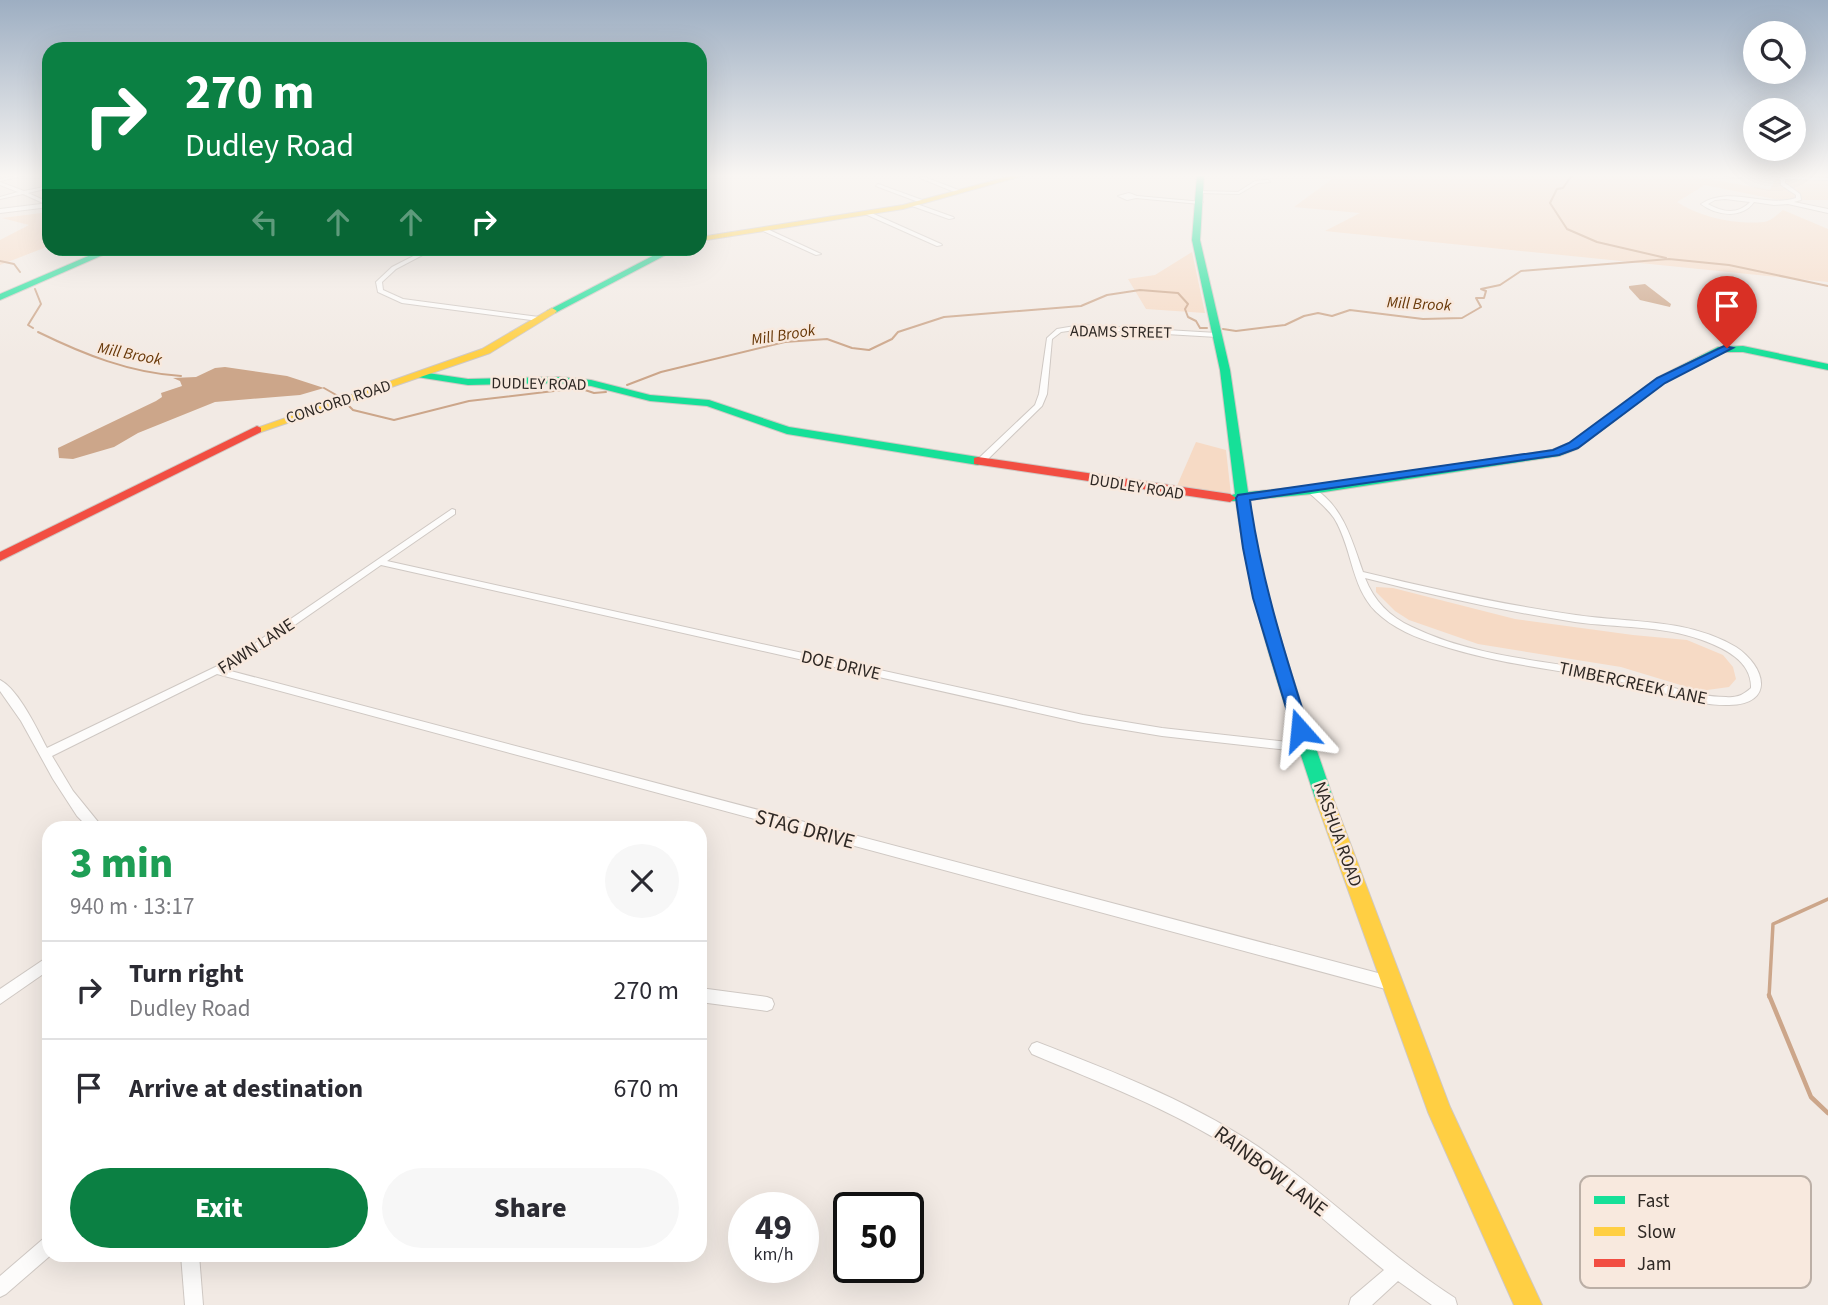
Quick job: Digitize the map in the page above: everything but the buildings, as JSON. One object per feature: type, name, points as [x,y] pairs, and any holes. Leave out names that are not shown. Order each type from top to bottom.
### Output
[{"type":"main road","name":"NASHUA ROAD","points":[[1196,236],[1233,419],[1250,548],[1261,598],[1306,748],[1440,1112],[1528,1305]]},
{"type":"main road","points":[[0,286],[72,256]]},
{"type":"main road","points":[[0,297],[96,256]]},
{"type":"main road","name":"CONCORD ROAD","points":[[0,557],[260,428],[499,345],[574,298],[659,256]]},
{"type":"main road","name":"DUDLEY ROAD","points":[[421,374],[459,382],[559,380],[591,383],[645,397],[709,402],[779,428],[806,434],[1161,490],[1243,498],[1311,490],[1567,449],[1661,380],[1722,349],[1744,349],[1828,367]]},
{"type":"street","points":[[778,236],[818,254]]},
{"type":"street","points":[[919,236],[939,245]]},
{"type":"street","points":[[418,256],[385,273],[379,282],[380,291],[388,298],[402,301],[539,319]]},
{"type":"street","name":"ADAMS STREET","points":[[982,460],[1038,406],[1043,394],[1049,339],[1055,333],[1081,327],[1217,335]]},
{"type":"street","name":"TIMBERCREEK LANE","points":[[1311,490],[1340,522],[1359,574],[1371,601],[1390,619],[1412,630],[1458,646],[1508,658],[1630,680],[1711,700],[1740,700],[1756,689],[1757,679],[1744,660],[1718,642],[1686,631],[1588,620],[1482,603],[1359,574]]},
{"type":"street","name":"FAWN LANE","points":[[45,754],[218,671],[452,512]]},
{"type":"street","name":"DOE DRIVE","points":[[379,562],[1083,719],[1162,732],[1306,748]]},
{"type":"street","name":"STAG DRIVE","points":[[218,671],[1393,984]]},
{"type":"street","points":[[0,684],[71,798],[91,821]]},
{"type":"street","points":[[0,998],[42,967]]},
{"type":"street","points":[[707,996],[767,1004]]},
{"type":"street","name":"RAINBOW LANE","points":[[1037,1049],[1165,1103],[1217,1129],[1290,1181],[1396,1271],[1448,1305]]},
{"type":"street","points":[[0,1288],[42,1251]]},
{"type":"street","points":[[191,1262],[194,1305]]},
{"type":"street","points":[[1358,1305],[1396,1271]]},
{"type":"shaded area","points":[[8,236],[42,236],[42,249],[0,265],[0,240]]},
{"type":"shaded area","points":[[1373,236],[1828,236],[1828,282]]},
{"type":"shaded area","points":[[1192,252],[1205,313],[1146,309],[1128,279],[1155,275]]},
{"type":"shaded area","points":[[1645,284],[1671,304],[1670,307],[1640,300],[1629,288]]},
{"type":"shaded area","points":[[215,368],[287,376],[324,388],[300,395],[215,402],[138,433],[114,447],[73,459],[59,458],[58,448],[156,401],[162,397],[161,393],[182,386],[180,381],[173,378],[196,377]]},
{"type":"shaded area","points":[[1196,442],[1226,450],[1231,495],[1176,488]]},
{"type":"shaded area","points":[[1376,587],[1393,588],[1515,619],[1687,640],[1723,655],[1733,667],[1736,679],[1729,687],[1700,691],[1621,667],[1478,644],[1409,620],[1395,611],[1376,592]]},
{"type":"waterway","points":[[1583,236],[1597,242],[1666,258]]},
{"type":"waterway","name":"Mill Brook","points":[[1223,329],[1236,331],[1285,325],[1304,316],[1318,313],[1332,316],[1350,310],[1423,319],[1462,318],[1481,307],[1476,298],[1484,298],[1486,291],[1481,289],[1500,285],[1521,271],[1669,259],[1729,265],[1828,286]]},
{"type":"waterway","name":"Mill Brook","points":[[0,261],[14,264],[20,272]]},
{"type":"waterway","name":"Mill Brook","points":[[33,328],[28,325],[41,304],[35,289]]},
{"type":"waterway","name":"Mill Brook","points":[[627,385],[661,372],[785,342],[827,339],[852,348],[869,350],[892,339],[898,332],[944,317],[1081,306],[1107,295],[1140,290],[1178,293],[1188,304],[1185,309],[1188,317],[1196,321],[1200,328],[1207,328]]},
{"type":"waterway","name":"Mill Brook","points":[[38,332],[72,348],[125,367],[181,376]]},
{"type":"waterway","name":"Mill Brook","points":[[324,388],[338,396]]},
{"type":"waterway","name":"Mill Brook","points":[[344,401],[353,410],[394,420],[469,401],[579,388],[594,393],[606,392]]},
{"type":"waterway","points":[[1769,995],[1773,924],[1828,899]]},
{"type":"waterway","points":[[1769,995],[1811,1097],[1828,1113]]},
{"type":"traffic: fast","points":[[1196,236],[1225,370],[1249,548],[1275,651],[1324,798]]},
{"type":"traffic: fast","points":[[0,297],[96,256]]},
{"type":"traffic: fast","points":[[552,311],[659,256]]},
{"type":"traffic: fast","points":[[1230,498],[1311,490],[1555,453],[1573,446],[1661,380],[1722,349],[1743,349],[1828,367]]},
{"type":"traffic: fast","points":[[421,375],[468,382],[559,380],[591,383],[650,398],[709,403],[787,430],[978,461]]},
{"type":"traffic: slow","points":[[707,238],[720,236]]},
{"type":"traffic: slow","points":[[257,430],[486,351],[552,311]]},
{"type":"traffic: slow","points":[[1324,798],[1440,1112],[1528,1305]]},
{"type":"traffic: jam","points":[[0,557],[257,430]]},
{"type":"traffic: jam","points":[[978,461],[1230,498]]},
{"type":"route","points":[[1300,730],[1261,598],[1243,498],[1555,453],[1573,446],[1661,380],[1727,348]]}]
